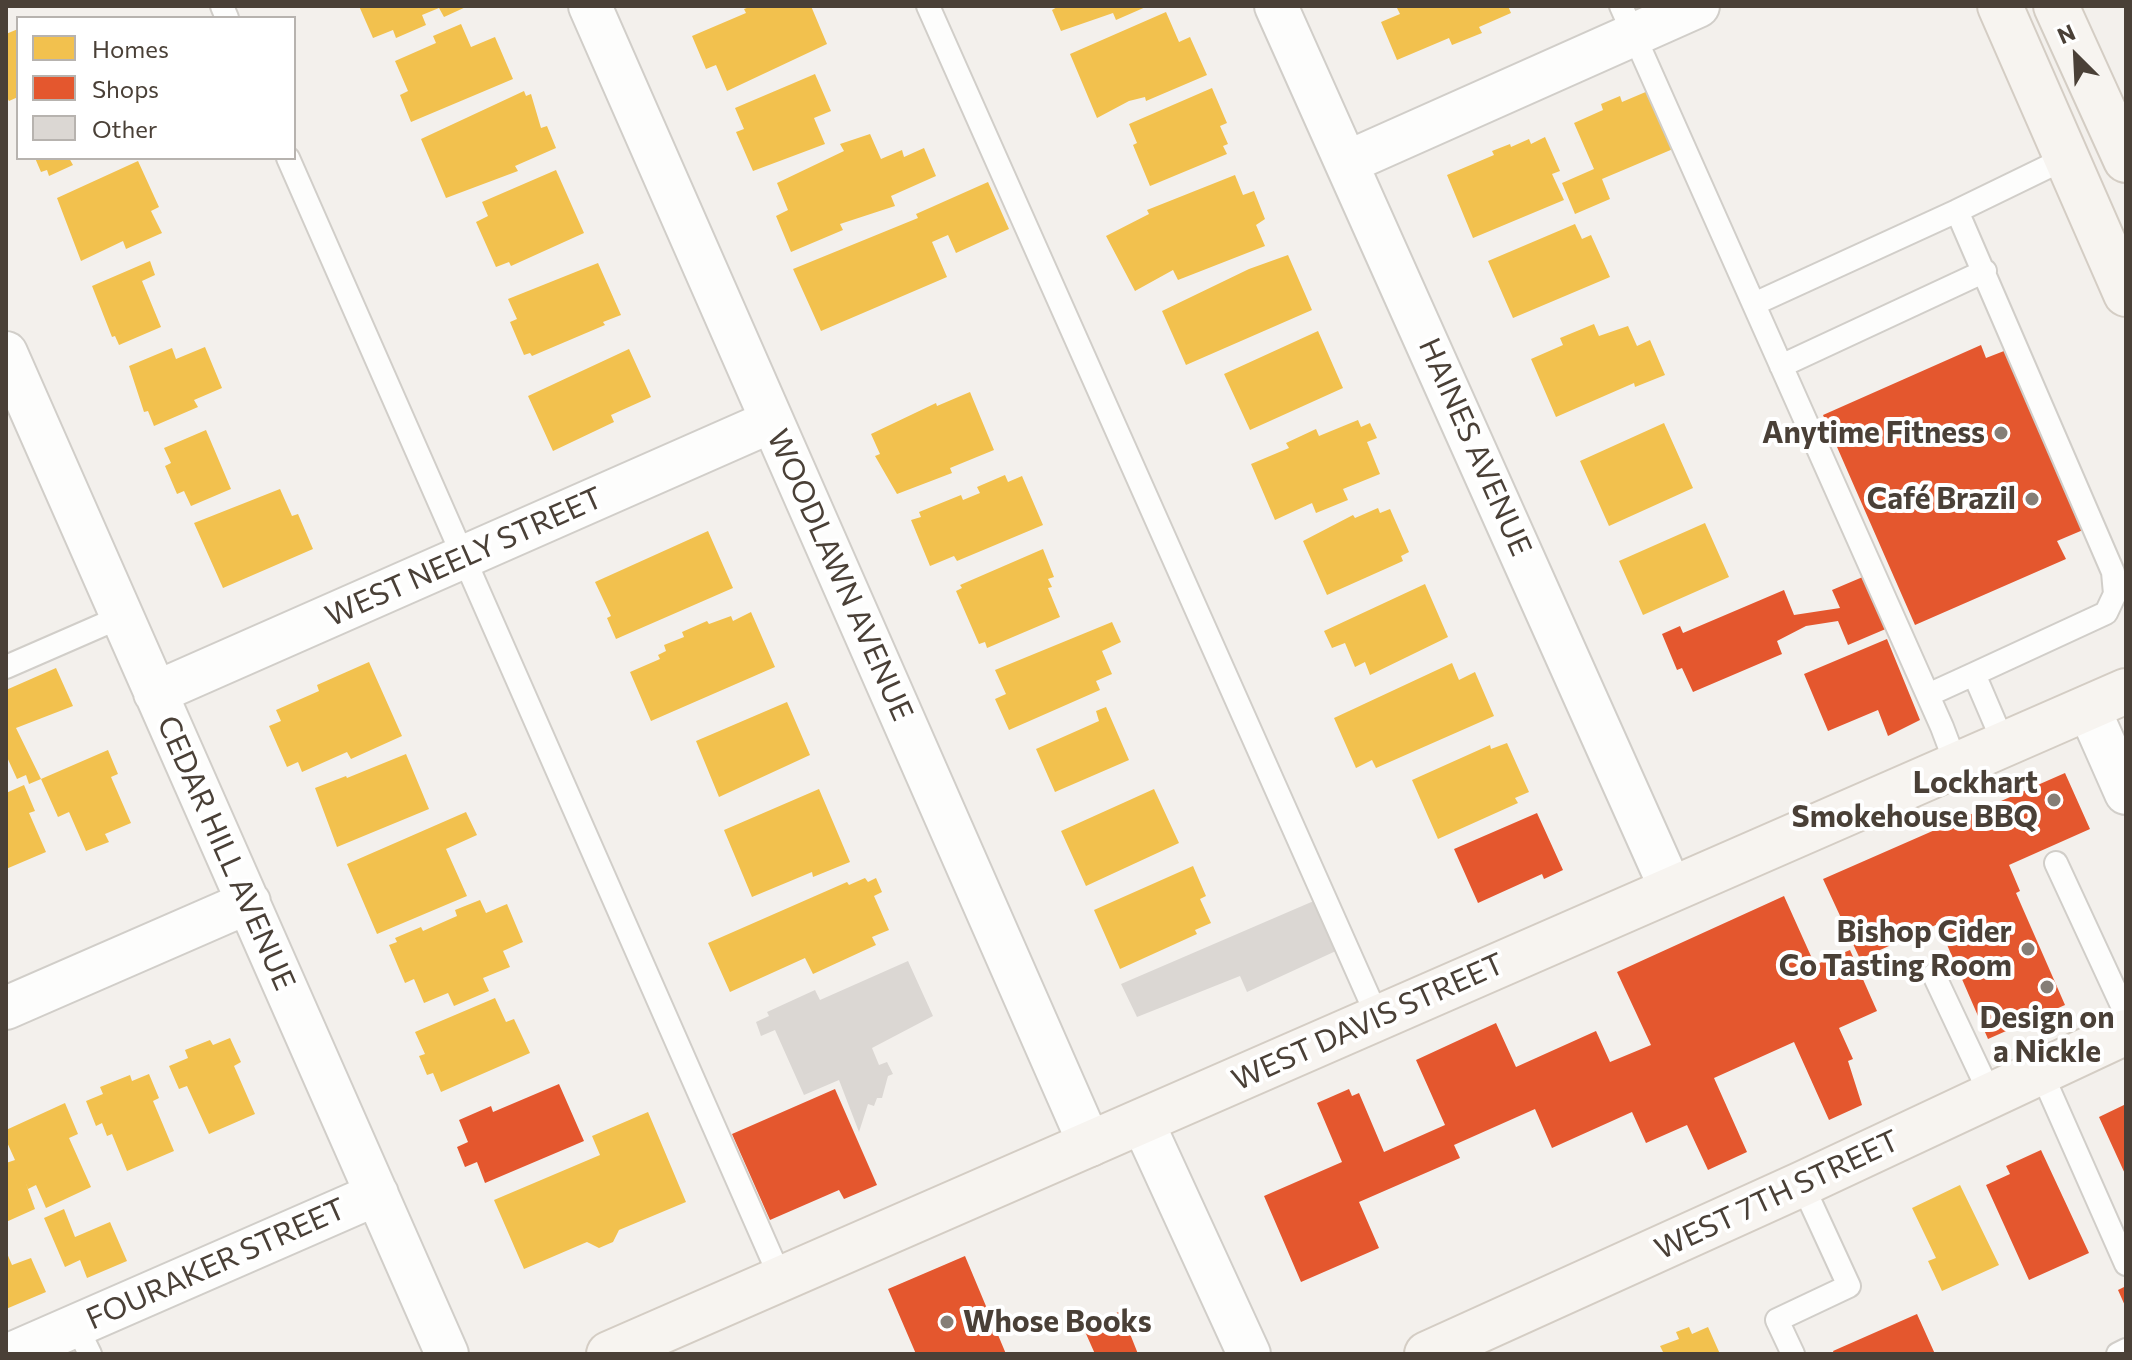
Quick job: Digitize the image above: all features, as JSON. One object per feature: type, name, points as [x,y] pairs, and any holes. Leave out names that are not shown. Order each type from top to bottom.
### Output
[{"type":"main road","points":[[2000,6],[2126,294]]},
{"type":"main road","points":[[2056,6],[2121,148],[2066,158]]},
{"type":"main road","name":"WEST DAVIS STREET","points":[[609,1354],[2107,699]]},
{"type":"main road","name":"WEST 7TH STREET","points":[[1427,1354],[1802,1184],[2126,1032]]},
{"type":"street","name":"WOODLAWN AVENUE","points":[[590,6],[1090,1145]]},
{"type":"street","name":"HAINES AVENUE","points":[[1276,6],[1671,889]]},
{"type":"street","points":[[1348,162],[1628,20],[1698,6]]},
{"type":"street","name":"CEDAR HILL AVENUE","points":[[6,353],[447,1354]]},
{"type":"street","name":"WEST NEELY STREET","points":[[155,693],[772,421]]},
{"type":"street","points":[[2107,699],[2126,793]]},
{"type":"street","points":[[6,1008],[249,902]]},
{"type":"street","points":[[1142,1121],[1249,1354]]},
{"type":"street","name":"FOURAKER STREET","points":[[11,1354],[83,1340],[377,1194]]},
{"type":"lane","points":[[928,6],[1378,1018]]},
{"type":"lane","points":[[1628,20],[1956,764]]},
{"type":"lane","points":[[1754,304],[2066,158]]},
{"type":"lane","points":[[289,160],[781,1279]]},
{"type":"lane","points":[[1928,695],[2106,613],[2115,594],[2113,572],[1957,211]]},
{"type":"lane","points":[[1781,366],[1985,271]]},
{"type":"lane","points":[[6,667],[123,616]]},
{"type":"lane","points":[[1974,674],[2004,744]]},
{"type":"lane","points":[[2056,863],[2126,1014]]},
{"type":"lane","points":[[1934,975],[1991,1096]]},
{"type":"lane","points":[[2041,1072],[2126,1264]]},
{"type":"lane","points":[[1793,1354],[1777,1320],[1849,1286],[1802,1184]]},
{"type":"lane","points":[[2118,1354],[2126,1350]]},
{"type":"building: Homes","points":[[359,6],[468,6],[444,17],[439,8],[422,15],[426,25],[396,38],[393,30],[373,38]]},
{"type":"building: Homes","points":[[752,6],[811,6],[827,44],[727,91],[716,65],[706,69],[692,36],[746,13],[744,9]]},
{"type":"building: Homes","points":[[1059,6],[1148,6],[1116,20],[1113,13],[1061,31],[1052,10]]},
{"type":"building: Homes","points":[[1396,6],[1508,6],[1511,13],[1479,27],[1482,33],[1452,45],[1449,38],[1397,60],[1381,22],[1400,14]]},
{"type":"building: Homes","points":[[1166,12],[1179,42],[1190,37],[1207,75],[1146,101],[1145,97],[1129,101],[1097,118],[1070,54]]},
{"type":"building: Homes","points":[[461,24],[471,47],[495,37],[513,79],[411,122],[400,95],[408,91],[395,61],[436,43],[433,36]]},
{"type":"building: Homes","points":[[16,30],[16,98],[9,101],[6,96],[6,34]]},
{"type":"building: Homes","points":[[815,74],[831,111],[814,118],[825,144],[753,171],[736,132],[744,129],[735,108]]},
{"type":"building: Homes","points":[[1212,88],[1227,123],[1220,126],[1228,144],[1223,146],[1227,154],[1150,186],[1133,145],[1137,143],[1129,124]]},
{"type":"building: Homes","points":[[524,91],[526,96],[531,94],[541,128],[547,126],[556,148],[515,166],[518,171],[446,198],[421,139]]},
{"type":"building: Homes","points":[[1648,91],[1673,149],[1602,179],[1610,199],[1575,214],[1562,183],[1594,169],[1574,123],[1603,110],[1601,104],[1620,96],[1622,102]]},
{"type":"building: Homes","points":[[870,134],[881,159],[902,150],[904,157],[924,148],[936,176],[891,196],[895,206],[840,224],[843,230],[791,252],[776,216],[788,210],[777,183],[844,151],[840,144]]},
{"type":"building: Homes","points":[[1545,137],[1560,171],[1552,174],[1564,200],[1473,238],[1447,175],[1494,155],[1492,151],[1510,144],[1511,147],[1529,139],[1531,144]]},
{"type":"building: Homes","points":[[36,160],[70,160],[73,165],[49,176],[47,170],[41,172]]},
{"type":"building: Homes","points":[[138,161],[159,207],[151,211],[162,233],[126,249],[123,241],[81,261],[57,198]]},
{"type":"building: Homes","points":[[556,170],[584,233],[511,266],[509,262],[496,267],[476,222],[488,216],[482,202]]},
{"type":"building: Homes","points":[[1235,175],[1243,195],[1254,191],[1265,219],[1256,225],[1265,246],[1178,280],[1173,270],[1135,291],[1106,236],[1149,214],[1147,210]]},
{"type":"building: Homes","points":[[988,182],[1009,229],[956,253],[948,235],[932,242],[947,277],[821,331],[793,269],[918,218],[916,214]]},
{"type":"building: Homes","points":[[1575,224],[1582,239],[1591,235],[1610,277],[1513,318],[1488,261]]},
{"type":"building: Homes","points":[[1288,255],[1312,310],[1186,365],[1162,311],[1249,269]]},
{"type":"building: Homes","points":[[150,261],[155,275],[142,281],[161,327],[119,345],[115,336],[112,337],[92,286]]},
{"type":"building: Homes","points":[[598,263],[621,315],[532,356],[530,353],[524,355],[510,322],[517,319],[508,299]]},
{"type":"building: Homes","points":[[1594,324],[1599,336],[1628,326],[1637,346],[1650,340],[1665,375],[1635,387],[1634,383],[1556,417],[1531,359],[1563,345],[1560,338]]},
{"type":"building: Homes","points":[[1318,331],[1343,388],[1250,430],[1224,374]]},
{"type":"building: Homes","points":[[205,347],[222,388],[194,400],[198,407],[154,426],[148,411],[144,412],[129,366],[172,348],[176,359]]},
{"type":"building: Homes","points":[[629,349],[651,397],[611,415],[614,422],[553,451],[528,396]]},
{"type":"building: Homes","points":[[970,392],[994,450],[950,468],[952,473],[897,494],[875,456],[880,454],[871,434],[936,403],[937,406]]},
{"type":"building: Homes","points":[[1358,420],[1361,427],[1370,423],[1377,438],[1367,442],[1380,474],[1343,489],[1348,500],[1316,513],[1312,503],[1275,520],[1251,464],[1289,448],[1286,443],[1316,429],[1319,436]]},
{"type":"building: Homes","points":[[1664,423],[1693,488],[1609,526],[1580,461]]},
{"type":"building: Homes","points":[[206,430],[231,489],[191,506],[184,491],[177,494],[165,466],[171,463],[164,448]]},
{"type":"building: Homes","points":[[1005,475],[1008,482],[1022,476],[1043,525],[957,561],[954,556],[930,566],[911,520],[921,517],[919,512],[961,495],[963,500],[980,493],[977,487]]},
{"type":"building: Homes","points":[[280,489],[292,516],[298,514],[313,549],[223,588],[194,523]]},
{"type":"building: Homes","points":[[1378,508],[1380,513],[1390,509],[1409,552],[1401,556],[1403,561],[1327,595],[1303,541],[1353,515],[1355,518]]},
{"type":"building: Homes","points":[[1705,523],[1729,577],[1643,615],[1619,561]]},
{"type":"building: Homes","points":[[708,531],[733,588],[616,639],[607,618],[611,616],[595,582]]},
{"type":"building: Homes","points":[[1043,549],[1054,577],[1048,579],[1052,587],[1048,588],[1060,617],[987,648],[985,642],[979,644],[956,591],[962,588],[960,585]]},
{"type":"building: Homes","points":[[1425,584],[1448,637],[1370,675],[1365,662],[1355,667],[1345,643],[1332,648],[1324,631]]},
{"type":"building: Homes","points":[[751,612],[775,667],[651,721],[630,672],[660,659],[658,655],[666,651],[664,645],[684,637],[682,632],[707,621],[709,624],[731,616],[733,621]]},
{"type":"building: Homes","points":[[1112,622],[1121,642],[1102,651],[1112,674],[1096,681],[1100,690],[1009,730],[995,699],[1006,694],[995,670]]},
{"type":"building: Homes","points":[[369,662],[402,736],[351,759],[347,752],[302,772],[298,762],[287,767],[269,726],[281,721],[276,710],[319,691],[317,685]]},
{"type":"building: Homes","points":[[1452,663],[1459,680],[1475,672],[1494,716],[1376,768],[1372,760],[1356,768],[1334,718]]},
{"type":"building: Homes","points":[[56,668],[73,706],[16,728],[41,779],[29,784],[26,775],[17,779],[6,755],[6,690]]},
{"type":"building: Homes","points":[[787,702],[810,755],[719,797],[696,741]]},
{"type":"building: Homes","points":[[1106,707],[1129,760],[1055,792],[1036,749],[1099,721],[1096,711]]},
{"type":"building: Homes","points":[[1507,743],[1529,792],[1515,798],[1518,803],[1438,839],[1412,780],[1490,745],[1491,749]]},
{"type":"building: Homes","points":[[108,750],[118,774],[111,777],[131,823],[105,834],[109,842],[86,851],[69,812],[58,817],[41,779]]},
{"type":"building: Homes","points":[[406,754],[429,809],[337,847],[315,788]]},
{"type":"building: Homes","points":[[24,785],[35,811],[29,813],[46,852],[6,869],[6,793]]},
{"type":"building: Homes","points":[[819,789],[850,862],[813,877],[812,872],[752,897],[724,830]]},
{"type":"building: Homes","points":[[1154,789],[1179,843],[1086,886],[1061,831]]},
{"type":"building: Homes","points":[[466,812],[477,835],[446,849],[467,896],[377,934],[347,864]]},
{"type":"building: Homes","points":[[1193,866],[1206,896],[1200,899],[1211,923],[1195,930],[1197,934],[1120,969],[1094,910]]},
{"type":"building: Homes","points":[[865,878],[868,882],[876,878],[882,892],[874,896],[889,930],[872,937],[876,945],[813,974],[805,958],[730,992],[708,943],[847,882],[849,885]]},
{"type":"building: Homes","points":[[480,900],[486,913],[507,904],[523,942],[503,951],[510,967],[483,978],[489,991],[454,1006],[448,993],[424,1003],[414,979],[405,983],[389,945],[397,942],[395,938],[421,927],[423,931],[457,916],[455,910]]},
{"type":"building: Homes","points":[[495,998],[506,1022],[514,1019],[530,1053],[441,1092],[433,1073],[427,1075],[419,1056],[425,1054],[415,1032]]},
{"type":"building: Homes","points":[[230,1038],[241,1062],[234,1066],[255,1114],[209,1134],[187,1086],[179,1089],[169,1066],[188,1058],[185,1050],[210,1040],[213,1045]]},
{"type":"building: Homes","points":[[149,1074],[159,1098],[153,1101],[174,1151],[127,1171],[112,1134],[107,1136],[102,1123],[96,1126],[86,1101],[103,1094],[100,1087],[130,1075],[132,1081]]},
{"type":"building: Homes","points":[[65,1103],[78,1134],[69,1138],[91,1187],[46,1208],[36,1185],[28,1189],[25,1181],[35,1209],[6,1222],[6,1163],[15,1160],[6,1140],[6,1130]]},
{"type":"building: Homes","points":[[648,1112],[686,1202],[619,1230],[613,1242],[599,1248],[587,1242],[524,1269],[494,1200],[600,1155],[592,1136]]},
{"type":"building: Homes","points":[[1960,1185],[1999,1265],[1942,1291],[1928,1261],[1936,1258],[1912,1208]]},
{"type":"building: Homes","points":[[64,1209],[75,1237],[110,1222],[127,1261],[87,1278],[80,1260],[65,1267],[44,1218]]},
{"type":"building: Homes","points":[[6,1251],[12,1265],[31,1258],[46,1292],[6,1309]]},
{"type":"building: Homes","points":[[1689,1327],[1692,1334],[1708,1327],[1720,1354],[1664,1354],[1660,1346],[1679,1339],[1676,1332]]},
{"type":"building: Shops","points":[[1981,345],[1986,358],[2004,351],[2083,530],[2057,541],[2066,559],[1915,625],[1823,415]]},
{"type":"building: Shops","points":[[1865,576],[1888,628],[1848,645],[1838,621],[1806,626],[1777,641],[1782,654],[1693,692],[1682,668],[1677,670],[1662,634],[1680,626],[1683,633],[1784,590],[1794,615],[1840,608],[1832,590]]},
{"type":"building: Shops","points":[[1887,639],[1920,720],[1888,736],[1878,710],[1828,731],[1804,674]]},
{"type":"building: Shops","points":[[2065,773],[2090,829],[2009,865],[2020,891],[2016,893],[2065,1005],[1988,1039],[1938,924],[1860,959],[1823,879]]},
{"type":"building: Shops","points":[[1537,813],[1563,870],[1544,879],[1542,874],[1478,903],[1454,849]]},
{"type":"building: Shops","points":[[1784,896],[1815,965],[1850,950],[1877,1011],[1839,1028],[1853,1059],[1848,1061],[1862,1105],[1829,1120],[1794,1042],[1714,1078],[1747,1152],[1708,1170],[1687,1125],[1646,1143],[1632,1112],[1552,1148],[1535,1109],[1454,1145],[1460,1158],[1359,1202],[1379,1248],[1301,1282],[1264,1196],[1342,1162],[1317,1103],[1349,1089],[1352,1096],[1359,1093],[1384,1152],[1445,1125],[1416,1060],[1496,1023],[1516,1067],[1596,1031],[1610,1062],[1651,1045],[1617,972]]},
{"type":"building: Shops","points":[[559,1084],[584,1141],[485,1183],[477,1162],[465,1167],[457,1147],[468,1142],[459,1120],[491,1106],[493,1112]]},
{"type":"building: Shops","points":[[835,1089],[877,1185],[844,1199],[839,1190],[770,1220],[732,1134]]},
{"type":"building: Shops","points":[[2126,1104],[2126,1176],[2099,1117]]},
{"type":"building: Shops","points":[[2041,1150],[2089,1253],[2029,1280],[1986,1185],[2010,1174],[2006,1166]]},
{"type":"building: Shops","name":"Whose Books","points":[[965,1256],[1006,1354],[916,1354],[888,1289]]},
{"type":"building: Shops","points":[[2126,1286],[2126,1308],[2118,1290]]},
{"type":"building: Shops","points":[[1121,1311],[1138,1354],[1095,1354],[1083,1327]]},
{"type":"building: Shops","points":[[1917,1314],[1935,1354],[1834,1354],[1833,1351]]},
{"type":"building: Other","points":[[1316,900],[1338,950],[1247,992],[1240,976],[1137,1017],[1121,984]]},
{"type":"building: Other","points":[[908,961],[933,1016],[872,1048],[879,1065],[887,1062],[893,1074],[888,1076],[882,1098],[877,1098],[874,1106],[868,1104],[859,1132],[839,1080],[804,1095],[775,1030],[761,1036],[756,1022],[769,1016],[767,1012],[815,990],[820,1000]]},
{"type":"place","name":"Anytime Fitness","points":[[2001,433]]},
{"type":"place","name":"Café Brazil","points":[[2032,499]]},
{"type":"place","name":"Lockhart Smokehouse BBQ","points":[[2054,800]]},
{"type":"place","name":"Bishop Cider Co Tasting Room","points":[[2028,949]]},
{"type":"place","name":"Design on a Nickle","points":[[2047,987]]},
{"type":"place","name":"Whose Books","points":[[947,1322]]}]
